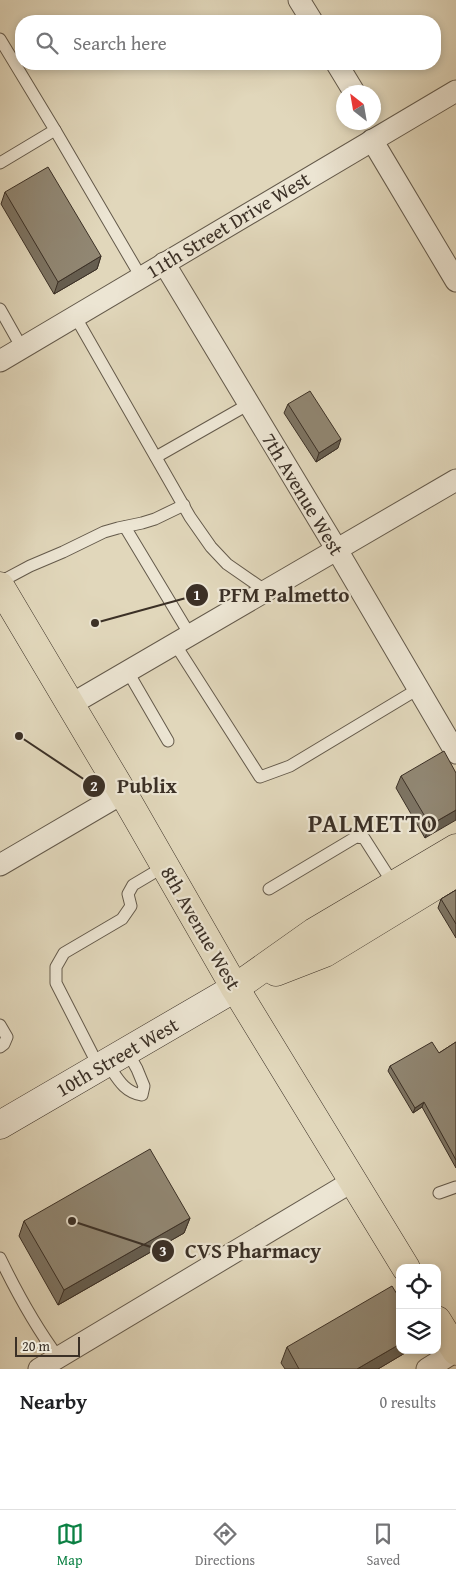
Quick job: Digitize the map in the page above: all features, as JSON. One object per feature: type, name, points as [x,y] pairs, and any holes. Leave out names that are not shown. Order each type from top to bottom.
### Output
[{"type":"main road","name":"8th Avenue West","points":[[0,586],[123,793],[235,988],[404,1264]]},
{"type":"main road","name":"10th Street West","points":[[235,988],[314,932],[456,848]]},
{"type":"main road","name":"10th Street West","points":[[235,988],[325,953],[456,874]]},
{"type":"main road","points":[[441,1327],[456,1351]]},
{"type":"street","points":[[299,0],[308,15]]},
{"type":"street","points":[[341,70],[350,85]]},
{"type":"street","name":"11th Street Drive West","points":[[0,361],[164,263],[374,132],[456,91]]},
{"type":"street","points":[[374,132],[456,281]]},
{"type":"street","name":"7th Avenue West","points":[[164,263],[455,750]]},
{"type":"street","points":[[70,705],[456,480]]},
{"type":"street","points":[[0,865],[123,793]]},
{"type":"street","name":"10th Street West","points":[[0,1125],[235,988]]},
{"type":"street","points":[[39,1369],[354,1181]]},
{"type":"street","points":[[428,1369],[456,1351]]},
{"type":"lane","points":[[0,39],[15,64]]},
{"type":"lane","points":[[19,70],[141,277]]},
{"type":"lane","points":[[0,163],[55,130]]},
{"type":"lane","points":[[0,309],[22,348]]},
{"type":"lane","points":[[75,316],[206,540],[227,564],[266,591]]},
{"type":"lane","points":[[156,457],[249,404]]},
{"type":"lane","points":[[0,582],[104,532],[155,520],[184,505]]},
{"type":"lane","points":[[126,526],[182,640],[260,776],[290,766],[418,689]]},
{"type":"lane","points":[[128,672],[168,741]]},
{"type":"lane","points":[[269,889],[356,837],[364,838],[394,885]]},
{"type":"lane","points":[[111,1060],[56,983],[56,967],[64,953],[122,918],[131,906],[128,894],[133,885],[165,866]]},
{"type":"lane","points":[[0,1025],[7,1037],[4,1044],[0,1047]]},
{"type":"lane","points":[[439,1192],[456,1187]]},
{"type":"lane","points":[[0,1258],[30,1316],[58,1357]]},
{"type":"building","points":[[48,167],[101,256],[58,282],[5,192]]},
{"type":"building","points":[[310,391],[341,439],[319,453],[288,404]]},
{"type":"building","points":[[444,751],[456,773],[456,810],[430,825],[401,776]]},
{"type":"building","points":[[456,890],[456,924],[441,899]]},
{"type":"building","points":[[432,1042],[439,1053],[456,1042],[456,1160],[424,1102],[415,1108],[390,1066]]},
{"type":"building","points":[[150,1149],[190,1218],[64,1290],[24,1221]]},
{"type":"building","points":[[392,1286],[396,1292],[396,1346],[357,1369],[299,1369],[287,1347]]},
{"type":"place","name":"PFM Palmetto","points":[[95,623]]},
{"type":"place","name":"Publix","points":[[19,736]]},
{"type":"place","name":"CVS Pharmacy","points":[[72,1221]]},
{"type":"district","name":"PALMETTO","points":[[373,823]]}]
